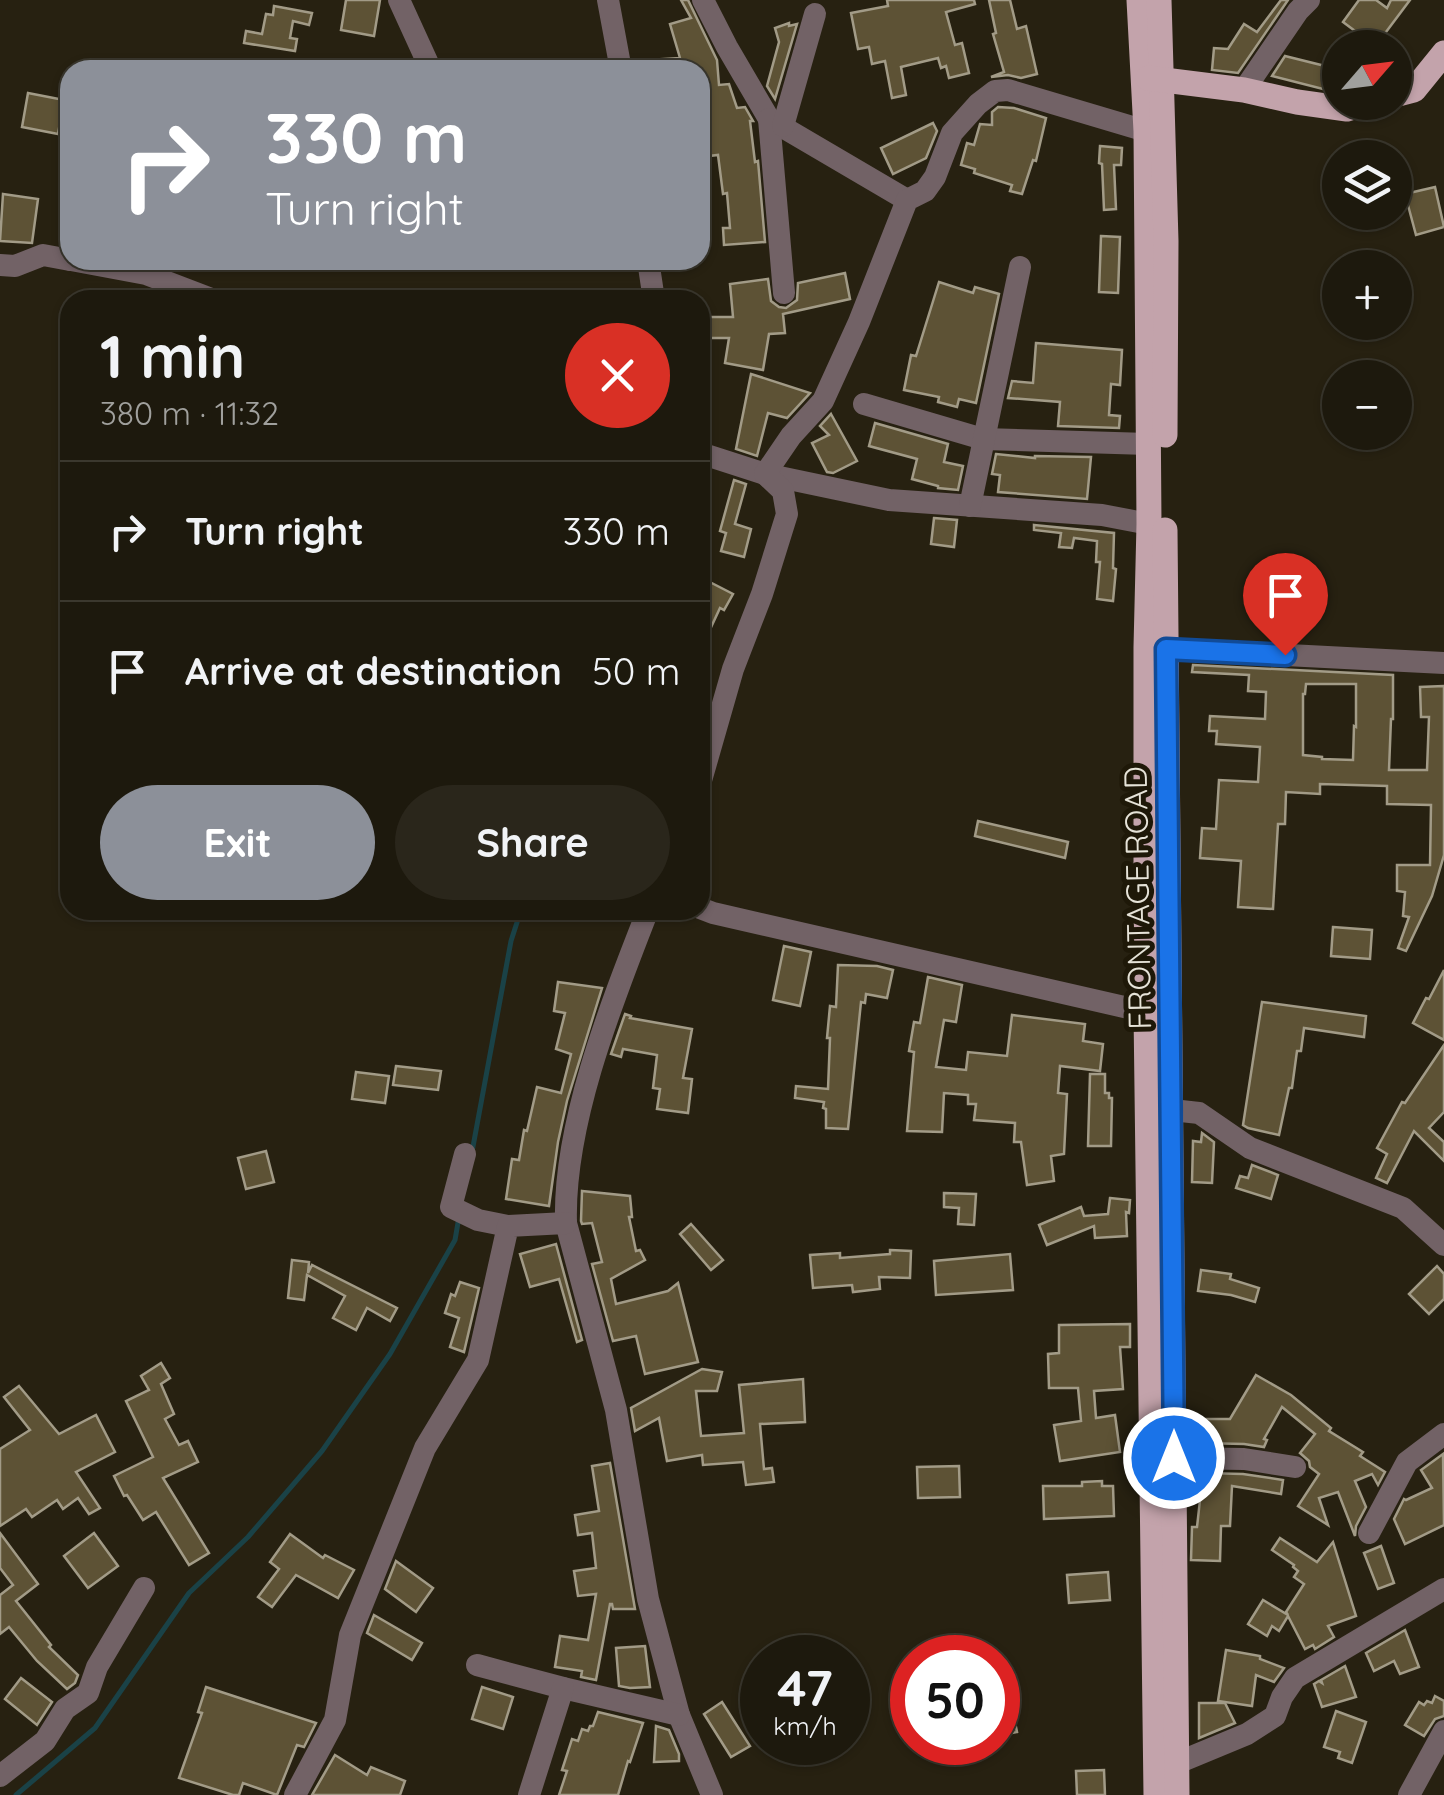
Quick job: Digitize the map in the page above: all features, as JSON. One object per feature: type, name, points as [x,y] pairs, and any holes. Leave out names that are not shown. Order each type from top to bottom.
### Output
[{"type":"main road","points":[[1139,0],[1154,78],[1146,130],[1149,524],[1156,648],[1146,1012],[1166,1764],[1156,1795]]},
{"type":"main road","name":"FRONTAGE ROAD","points":[[1159,0],[1154,78],[1166,241],[1156,648],[1172,1110],[1174,1458],[1166,1764],[1177,1795]]},
{"type":"main road","points":[[1412,91],[1444,53]]},
{"type":"main road","points":[[1154,78],[1322,106]]},
{"type":"street","points":[[398,0],[426,60]]},
{"type":"street","points":[[608,0],[619,60]]},
{"type":"street","points":[[703,0],[726,48],[776,123],[907,200]]},
{"type":"street","points":[[1244,90],[1309,0]]},
{"type":"street","points":[[784,293],[776,123],[815,14]]},
{"type":"street","points":[[765,474],[791,436],[823,401],[907,200],[924,191],[935,178],[952,133],[978,104],[995,91],[1008,90],[1146,130]]},
{"type":"street","points":[[0,265],[15,266],[42,254],[60,258]]},
{"type":"street","points":[[970,506],[1020,267]]},
{"type":"street","points":[[124,270],[188,290]]},
{"type":"street","points":[[864,404],[984,440],[1148,444]]},
{"type":"street","points":[[710,456],[765,474],[889,500],[1102,515],[1149,524]]},
{"type":"street","points":[[710,749],[733,669],[787,514],[783,491],[765,474]]},
{"type":"street","points":[[1156,648],[1444,663]]},
{"type":"street","points":[[710,912],[1146,1012]]},
{"type":"street","points":[[644,920],[578,1122],[566,1223],[616,1410],[648,1599],[679,1715],[712,1795]]},
{"type":"street","points":[[1172,1110],[1199,1112],[1250,1148],[1403,1208],[1444,1245]]},
{"type":"street","points":[[466,1154],[451,1208],[478,1220],[508,1226],[566,1223]]},
{"type":"street","points":[[295,1795],[334,1720],[350,1635],[426,1448],[478,1360],[508,1226]]},
{"type":"street","points":[[1369,1533],[1407,1462],[1444,1434]]},
{"type":"street","points":[[1174,1458],[1244,1459],[1295,1467]]},
{"type":"street","points":[[0,1776],[45,1741],[65,1708],[88,1692],[96,1667],[144,1588]]},
{"type":"street","points":[[1166,1764],[1247,1734],[1275,1716],[1282,1697],[1296,1678],[1444,1588]]},
{"type":"street","points":[[477,1666],[679,1715]]},
{"type":"street","points":[[530,1795],[563,1688]]},
{"type":"street","points":[[1409,1795],[1444,1731]]},
{"type":"building","points":[[346,0],[380,0],[374,36],[341,30]]},
{"type":"building","points":[[681,0],[688,0],[717,60],[719,85],[729,84],[737,108],[745,107],[753,121],[765,242],[724,245],[723,228],[730,228],[718,155],[710,156],[710,60],[649,60],[680,58],[670,24],[691,18]]},
{"type":"building","points":[[887,0],[974,0],[975,4],[946,12],[955,45],[962,43],[969,73],[949,78],[946,66],[941,68],[938,58],[901,67],[906,95],[892,98],[885,61],[872,64],[869,47],[858,49],[851,13],[888,6]]},
{"type":"building","points":[[989,0],[1010,0],[1017,29],[1026,26],[1037,74],[991,77],[1004,72],[993,34],[996,33]]},
{"type":"building","points":[[1281,0],[1288,0],[1238,73],[1212,70],[1214,48],[1228,49],[1244,24],[1257,32]]},
{"type":"building","points":[[1359,0],[1376,0],[1387,8],[1391,0],[1410,0],[1388,30],[1354,30],[1343,22]]},
{"type":"building","points":[[274,6],[312,13],[309,25],[293,21],[290,38],[297,39],[295,51],[244,43],[246,31],[262,34],[266,14],[273,15]]},
{"type":"building","points":[[797,24],[775,99],[767,86],[779,42],[775,28]]},
{"type":"building","points":[[1285,56],[1322,65],[1322,89],[1272,76]]},
{"type":"building","points":[[28,93],[60,99],[58,134],[22,127]]},
{"type":"building","points":[[998,107],[1046,118],[1036,161],[1033,160],[1022,194],[1010,191],[1012,185],[961,165],[967,143],[974,145],[980,124],[992,125],[992,112]]},
{"type":"building","points":[[933,123],[937,131],[926,158],[893,174],[881,148]]},
{"type":"building","points":[[1100,146],[1122,148],[1121,165],[1114,165],[1116,209],[1104,210]]},
{"type":"building","points":[[1435,187],[1444,227],[1416,235],[1412,192]]},
{"type":"building","points":[[3,194],[38,199],[32,243],[0,241]]},
{"type":"building","points":[[1101,236],[1120,237],[1118,293],[1099,292]]},
{"type":"building","points":[[845,273],[850,299],[783,314],[785,333],[769,334],[763,370],[725,363],[729,338],[710,338],[710,317],[733,317],[730,284],[768,279],[771,301],[786,308],[797,300],[798,283]]},
{"type":"building","points":[[939,282],[973,293],[975,287],[999,294],[976,403],[959,399],[957,407],[938,402],[939,397],[904,390],[911,355],[916,356]]},
{"type":"building","points":[[1036,343],[1122,350],[1120,385],[1111,384],[1109,415],[1120,416],[1119,428],[1058,426],[1060,402],[1008,398],[1012,381],[1033,383]]},
{"type":"building","points":[[751,374],[810,393],[787,418],[768,413],[757,456],[736,449]]},
{"type":"building","points":[[831,414],[857,461],[833,473],[827,472],[812,443],[829,435],[820,426]]},
{"type":"building","points":[[875,423],[948,444],[944,462],[963,466],[958,490],[912,479],[917,459],[869,446]]},
{"type":"building","points":[[996,454],[1091,457],[1087,499],[998,492],[1000,475],[992,474]]},
{"type":"building","points":[[734,480],[746,484],[735,524],[751,529],[744,557],[721,551],[726,533],[720,531]]},
{"type":"building","points":[[934,518],[957,520],[954,547],[931,544]]},
{"type":"building","points":[[1034,525],[1114,533],[1113,601],[1097,599],[1097,541],[1074,538],[1072,548],[1059,547],[1061,533],[1034,530]]},
{"type":"building","points":[[710,582],[733,594],[724,610],[720,608],[710,630]]},
{"type":"building","points":[[1193,665],[1393,675],[1389,770],[1427,770],[1429,717],[1421,717],[1420,687],[1444,686],[1444,855],[1432,896],[1406,951],[1398,948],[1409,917],[1403,916],[1405,892],[1397,891],[1397,865],[1430,865],[1431,805],[1387,804],[1387,786],[1320,784],[1320,794],[1286,792],[1285,824],[1278,824],[1273,909],[1238,907],[1241,861],[1200,858],[1202,828],[1216,829],[1219,780],[1258,782],[1260,747],[1216,744],[1217,731],[1209,731],[1210,716],[1265,719],[1266,692],[1248,691],[1249,675],[1192,672]],"holes":[[[1306,684],[1356,684],[1353,760],[1303,755]]]},
{"type":"building","points":[[978,821],[1068,842],[1065,858],[975,836]]},
{"type":"building","points":[[1333,927],[1372,930],[1370,959],[1331,956]]},
{"type":"building","points":[[784,946],[811,952],[800,1006],[773,1000]]},
{"type":"building","points":[[838,965],[893,970],[887,998],[866,994],[865,1003],[861,1002],[848,1129],[826,1128],[824,1102],[795,1098],[796,1086],[828,1089],[827,1038],[830,1006],[836,1007]]},
{"type":"building","points":[[1444,970],[1444,1040],[1413,1023]]},
{"type":"building","points":[[928,977],[962,985],[956,1022],[944,1020],[936,1067],[966,1070],[968,1052],[1007,1056],[1012,1015],[1085,1024],[1083,1041],[1103,1044],[1100,1071],[1060,1066],[1058,1093],[1067,1094],[1064,1154],[1051,1156],[1054,1181],[1027,1185],[1021,1142],[1014,1142],[1015,1123],[974,1120],[976,1104],[968,1104],[968,1095],[944,1093],[942,1132],[907,1131],[914,1052],[909,1051],[914,1022],[920,1023]]},
{"type":"building","points":[[558,982],[602,988],[567,1101],[549,1206],[506,1199],[512,1159],[519,1160],[537,1087],[561,1093],[571,1054],[556,1049],[565,1013],[554,1011]]},
{"type":"building","points":[[1262,1002],[1366,1016],[1364,1037],[1304,1028],[1279,1135],[1243,1125]]},
{"type":"building","points":[[625,1014],[692,1029],[683,1078],[692,1079],[688,1113],[657,1109],[660,1089],[653,1088],[657,1055],[623,1049],[621,1057],[611,1054]]},
{"type":"building","points":[[1444,1045],[1444,1112],[1429,1128],[1444,1142],[1444,1161],[1414,1131],[1387,1183],[1376,1178],[1387,1154],[1377,1148],[1402,1102],[1405,1103]]},
{"type":"building","points":[[396,1066],[441,1071],[438,1090],[393,1085]]},
{"type":"building","points":[[356,1072],[389,1076],[385,1103],[352,1099]]},
{"type":"building","points":[[1090,1074],[1105,1074],[1105,1093],[1112,1098],[1111,1146],[1088,1146]]},
{"type":"building","points":[[1202,1133],[1214,1142],[1212,1183],[1192,1182],[1193,1141],[1201,1142]]},
{"type":"building","points":[[266,1151],[274,1182],[246,1189],[238,1158]]},
{"type":"building","points":[[1252,1165],[1278,1175],[1271,1199],[1236,1188],[1240,1176],[1248,1178]]},
{"type":"building","points":[[582,1191],[630,1196],[629,1217],[636,1251],[640,1250],[645,1260],[611,1279],[616,1304],[668,1291],[678,1283],[698,1362],[645,1374],[636,1336],[613,1341],[592,1264],[602,1262],[592,1223],[581,1221]]},
{"type":"building","points":[[944,1193],[976,1194],[974,1225],[958,1224],[959,1208],[944,1207]]},
{"type":"building","points":[[1110,1198],[1130,1200],[1127,1236],[1095,1238],[1094,1226],[1047,1245],[1039,1225],[1081,1207],[1084,1216],[1108,1214]]},
{"type":"building","points":[[691,1224],[723,1260],[711,1270],[680,1234]]},
{"type":"building","points":[[556,1244],[582,1340],[577,1342],[559,1279],[530,1287],[520,1254]]},
{"type":"building","points":[[890,1250],[911,1251],[910,1278],[879,1277],[880,1289],[853,1292],[852,1285],[813,1288],[810,1255],[840,1253],[840,1258],[890,1254]]},
{"type":"building","points":[[1010,1254],[1013,1290],[936,1295],[934,1261]]},
{"type":"building","points":[[292,1260],[309,1262],[308,1273],[312,1265],[397,1308],[390,1321],[367,1308],[356,1330],[333,1318],[345,1296],[307,1275],[304,1300],[288,1298]]},
{"type":"building","points":[[1437,1266],[1444,1274],[1444,1299],[1429,1314],[1409,1294]]},
{"type":"building","points":[[1201,1270],[1231,1274],[1230,1279],[1259,1288],[1255,1302],[1198,1291]]},
{"type":"building","points":[[460,1282],[479,1288],[464,1352],[450,1347],[459,1318],[445,1313]]},
{"type":"building","points":[[1130,1324],[1130,1347],[1120,1347],[1123,1389],[1094,1391],[1096,1418],[1115,1415],[1120,1452],[1060,1461],[1054,1425],[1081,1421],[1078,1388],[1049,1388],[1048,1354],[1059,1353],[1059,1325]]},
{"type":"building","points":[[161,1363],[170,1378],[161,1384],[174,1414],[165,1419],[179,1445],[188,1441],[198,1462],[163,1478],[209,1553],[189,1565],[156,1512],[143,1520],[114,1476],[153,1457],[126,1401],[149,1390],[141,1376]]},
{"type":"building","points":[[702,1369],[722,1372],[717,1391],[696,1391],[701,1436],[744,1433],[739,1385],[803,1379],[805,1422],[760,1424],[764,1469],[772,1468],[774,1482],[746,1485],[743,1462],[703,1465],[702,1455],[667,1461],[659,1418],[635,1431],[631,1408]]},
{"type":"building","points":[[1256,1375],[1291,1395],[1331,1428],[1329,1431],[1363,1452],[1360,1456],[1385,1472],[1378,1485],[1372,1474],[1355,1481],[1366,1507],[1355,1536],[1338,1492],[1319,1498],[1328,1525],[1298,1506],[1319,1474],[1300,1453],[1315,1434],[1282,1407],[1264,1439],[1264,1447],[1200,1443],[1200,1419],[1230,1419]]},
{"type":"building","points":[[19,1386],[59,1434],[96,1415],[115,1452],[76,1472],[100,1508],[89,1514],[78,1498],[63,1509],[57,1500],[32,1517],[26,1509],[0,1526],[0,1449],[30,1430],[4,1397]]},
{"type":"building","points":[[1443,1454],[1444,1525],[1405,1544],[1394,1519],[1404,1499],[1432,1488],[1421,1470]]},
{"type":"building","points":[[610,1463],[635,1609],[613,1609],[610,1604],[596,1680],[581,1677],[582,1671],[555,1667],[560,1636],[588,1640],[596,1594],[578,1596],[574,1571],[596,1568],[592,1533],[578,1535],[575,1515],[599,1511],[592,1466]]},
{"type":"building","points":[[959,1466],[960,1497],[918,1498],[917,1467]]},
{"type":"building","points":[[1203,1473],[1283,1480],[1281,1494],[1232,1486],[1230,1526],[1221,1526],[1220,1561],[1191,1560],[1192,1527],[1197,1527]]},
{"type":"building","points":[[1102,1481],[1102,1486],[1113,1486],[1114,1516],[1044,1519],[1043,1486],[1082,1486],[1082,1482]]},
{"type":"building","points":[[0,1533],[38,1584],[16,1601],[49,1647],[78,1675],[67,1689],[9,1627],[0,1634],[0,1595],[13,1585],[0,1568]]},
{"type":"building","points":[[94,1533],[118,1566],[88,1588],[64,1556]]},
{"type":"building","points":[[290,1534],[323,1558],[325,1555],[354,1570],[338,1598],[296,1575],[272,1607],[258,1597],[279,1569],[270,1562]]},
{"type":"building","points":[[1280,1538],[1317,1562],[1333,1542],[1356,1616],[1328,1626],[1334,1637],[1315,1649],[1313,1645],[1305,1649],[1288,1616],[1279,1631],[1272,1626],[1267,1636],[1248,1624],[1263,1600],[1288,1615],[1286,1612],[1304,1584],[1294,1577],[1298,1571],[1294,1565],[1272,1550]]},
{"type":"building","points":[[1381,1546],[1394,1583],[1378,1589],[1364,1553]]},
{"type":"building","points":[[396,1561],[433,1588],[416,1612],[385,1589]]},
{"type":"building","points":[[1108,1572],[1110,1600],[1069,1603],[1067,1575]]},
{"type":"building","points":[[374,1615],[422,1643],[412,1660],[367,1633]]},
{"type":"building","points":[[1405,1630],[1419,1667],[1400,1674],[1394,1661],[1374,1671],[1366,1653]]},
{"type":"building","points":[[645,1646],[650,1687],[619,1686],[616,1648]]},
{"type":"building","points":[[1226,1650],[1260,1656],[1284,1668],[1274,1682],[1256,1675],[1252,1706],[1218,1701]]},
{"type":"building","points":[[1345,1666],[1356,1697],[1322,1707],[1314,1684],[1322,1683],[1321,1680]]},
{"type":"building","points":[[21,1678],[52,1702],[37,1725],[5,1699]]},
{"type":"building","points":[[206,1687],[316,1723],[304,1747],[297,1745],[277,1795],[243,1783],[239,1795],[233,1795],[179,1778],[202,1713],[198,1712]]},
{"type":"building","points":[[482,1687],[513,1697],[503,1729],[472,1719]]},
{"type":"building","points":[[1435,1696],[1444,1701],[1444,1716],[1435,1719],[1424,1736],[1405,1725],[1419,1702],[1432,1703]]},
{"type":"building","points":[[722,1702],[740,1730],[740,1752],[731,1757],[704,1714]]},
{"type":"building","points":[[1199,1703],[1225,1703],[1235,1723],[1199,1738]]},
{"type":"building","points":[[1336,1711],[1366,1722],[1352,1763],[1338,1758],[1340,1752],[1324,1747]]},
{"type":"building","points":[[598,1712],[643,1723],[618,1795],[559,1795],[572,1739],[578,1741],[582,1729],[588,1731],[593,1726]]},
{"type":"building","points":[[656,1726],[669,1730],[679,1761],[654,1762]]},
{"type":"building","points":[[335,1755],[367,1775],[371,1767],[405,1781],[400,1795],[312,1795]]},
{"type":"building","points":[[1104,1770],[1105,1795],[1077,1795],[1076,1771]]},
{"type":"waterway","points":[[472,1152],[518,920]]},
{"type":"waterway","points":[[16,1795],[95,1728],[189,1593],[248,1537],[322,1451],[390,1354],[455,1240],[459,1217]]},
{"type":"route","points":[[1174,1458],[1166,649],[1285,655]]}]
